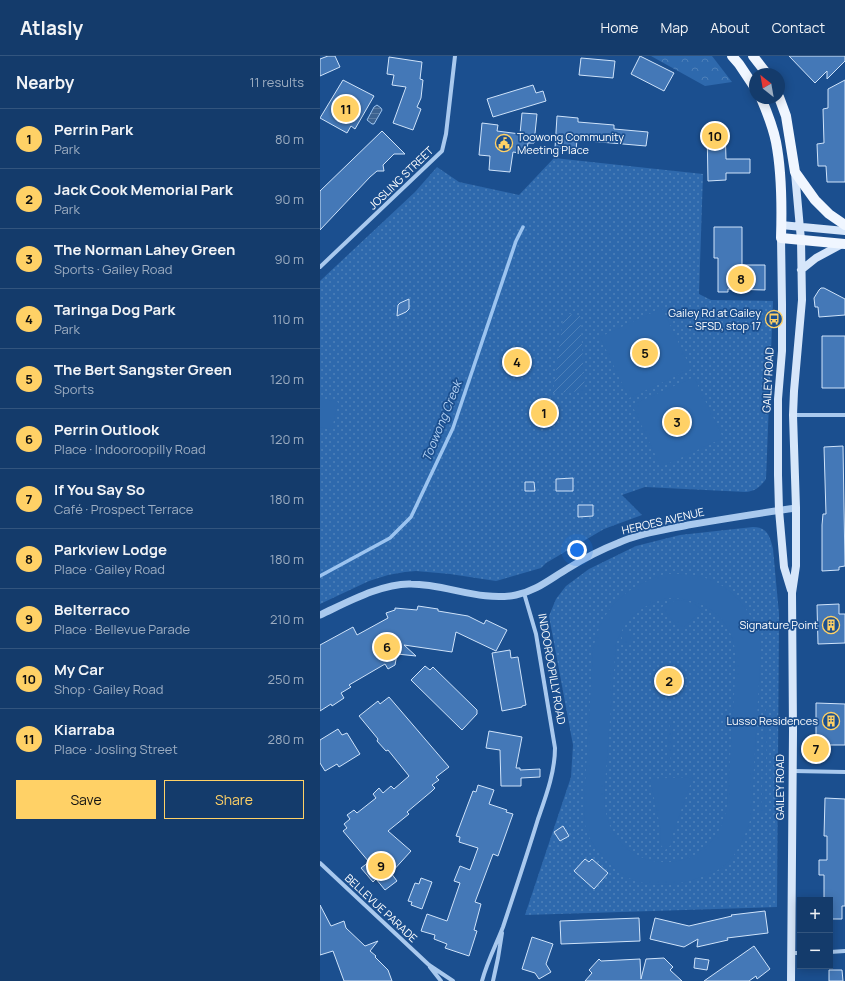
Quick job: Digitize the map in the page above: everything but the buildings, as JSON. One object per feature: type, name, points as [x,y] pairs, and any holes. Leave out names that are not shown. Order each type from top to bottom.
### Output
[{"type":"main road","points":[[732,56],[749,79]]},
{"type":"main road","points":[[753,56],[762,68]]},
{"type":"main road","name":"GAILEY ROAD","points":[[764,104],[776,141],[779,164],[782,225],[782,351],[778,399],[779,510],[784,567],[792,593]]},
{"type":"main road","name":"GAILEY ROAD","points":[[782,104],[786,116],[795,172],[801,240],[802,300],[793,415],[796,566],[792,593],[793,771],[791,981]]},
{"type":"main road","points":[[795,172],[815,200],[829,214],[845,225]]},
{"type":"main road","points":[[782,225],[845,231]]},
{"type":"main road","points":[[781,238],[844,244]]},
{"type":"main road","points":[[801,270],[807,267],[816,258],[844,244]]},
{"type":"street","name":"JOSLING STREET","points":[[320,267],[442,151],[446,134],[454,56]]},
{"type":"street","points":[[793,415],[845,415]]},
{"type":"street","name":"HEROES AVENUE","points":[[524,593],[541,586],[592,554],[620,542],[651,532],[796,508]]},
{"type":"street","points":[[320,615],[370,594],[400,584],[424,585],[488,596],[504,596],[524,593]]},
{"type":"street","name":"INDOOROOPILLY ROAD","points":[[482,981],[489,959],[502,929],[550,784],[555,760],[555,748],[536,634],[524,593]]},
{"type":"street","points":[[793,771],[845,772]]},
{"type":"street","name":"BELLEVUE PARADE","points":[[320,864],[429,965],[453,981]]},
{"type":"street","name":"INDOOROOPILLY ROAD","points":[[493,981],[502,929]]},
{"type":"street","points":[[833,952],[845,951]]},
{"type":"street","points":[[791,953],[797,953]]},
{"type":"street","name":"BELLEVUE PARADE","points":[[429,965],[440,981]]},
{"type":"green space","points":[[651,56],[712,56],[732,82],[705,86]]},
{"type":"green space","points":[[554,158],[703,174],[699,294],[711,300],[773,301],[766,479],[758,488],[746,492],[645,487],[622,495],[642,515],[604,529],[546,563],[541,568],[496,581],[450,574],[416,571],[405,572],[388,575],[369,581],[320,604],[320,281],[415,192],[437,167],[459,182],[519,195]]},
{"type":"green space","points":[[662,308],[691,369],[629,398],[600,337]]},
{"type":"green space","points":[[564,313],[580,316],[585,391],[553,393]]},
{"type":"green space","points":[[694,377],[723,438],[661,467],[632,405]]},
{"type":"green space","points":[[320,398],[338,402],[332,429],[320,427]]},
{"type":"green space","points":[[758,527],[765,531],[772,544],[779,614],[777,907],[525,915],[571,777],[573,745],[549,616],[556,599],[566,586],[589,569],[636,546],[680,535]]},
{"type":"green space","points":[[665,574],[678,574],[701,577],[720,584],[738,599],[753,620],[759,633],[761,649],[751,817],[744,836],[738,849],[730,860],[719,869],[690,881],[662,885],[635,881],[623,875],[613,867],[599,852],[591,840],[586,829],[584,814],[593,650],[597,635],[609,610],[617,601],[627,592],[651,579]],"holes":[[[669,598],[684,599],[708,608],[718,616],[726,625],[732,636],[735,649],[736,664],[727,806],[718,832],[702,850],[683,860],[661,862],[640,857],[622,844],[609,824],[604,796],[616,644],[624,627],[630,619],[643,608],[660,600]]]},
{"type":"green space","points":[[679,600],[693,603],[702,610],[684,627],[678,627],[662,607],[670,602]]},
{"type":"green space","points":[[622,631],[633,631],[633,645],[622,645]]},
{"type":"green space","points":[[766,706],[768,706],[764,811],[761,811]]},
{"type":"green space","points":[[670,721],[673,722],[670,764],[667,764]]},
{"type":"green space","points":[[693,777],[673,833],[671,845],[665,850],[660,844],[661,831],[650,779]]},
{"type":"shaded area","points":[[377,105],[382,110],[374,124],[372,124],[367,120],[374,107]]},
{"type":"waterway","name":"Toowong Creek","points":[[320,576],[390,538],[411,517],[453,428],[516,241],[523,227]]},
{"type":"place","name":"Kiarraba","points":[[346,109]]},
{"type":"place","name":"My Car","points":[[715,136]]},
{"type":"place","name":"Toowong Community Meeting Place","points":[[504,143]]},
{"type":"place","name":"Parkview Lodge","points":[[741,279]]},
{"type":"place","name":"Gailey Rd at Gailey - SFSD, stop 17","points":[[774,319]]},
{"type":"place","name":"The Bert Sangster Green","points":[[645,353]]},
{"type":"place","name":"Taringa Dog Park","points":[[517,362]]},
{"type":"place","name":"Perrin Park","points":[[544,413]]},
{"type":"place","name":"The Norman Lahey Green","points":[[677,422]]},
{"type":"place","name":"Signature Point","points":[[831,625]]},
{"type":"place","name":"Perrin Outlook","points":[[387,647]]},
{"type":"place","name":"Jack Cook Memorial Park","points":[[669,681]]},
{"type":"place","name":"Lusso Residences","points":[[831,721]]},
{"type":"place","name":"If You Say So","points":[[816,749]]},
{"type":"place","name":"Belterraco","points":[[381,866]]}]
